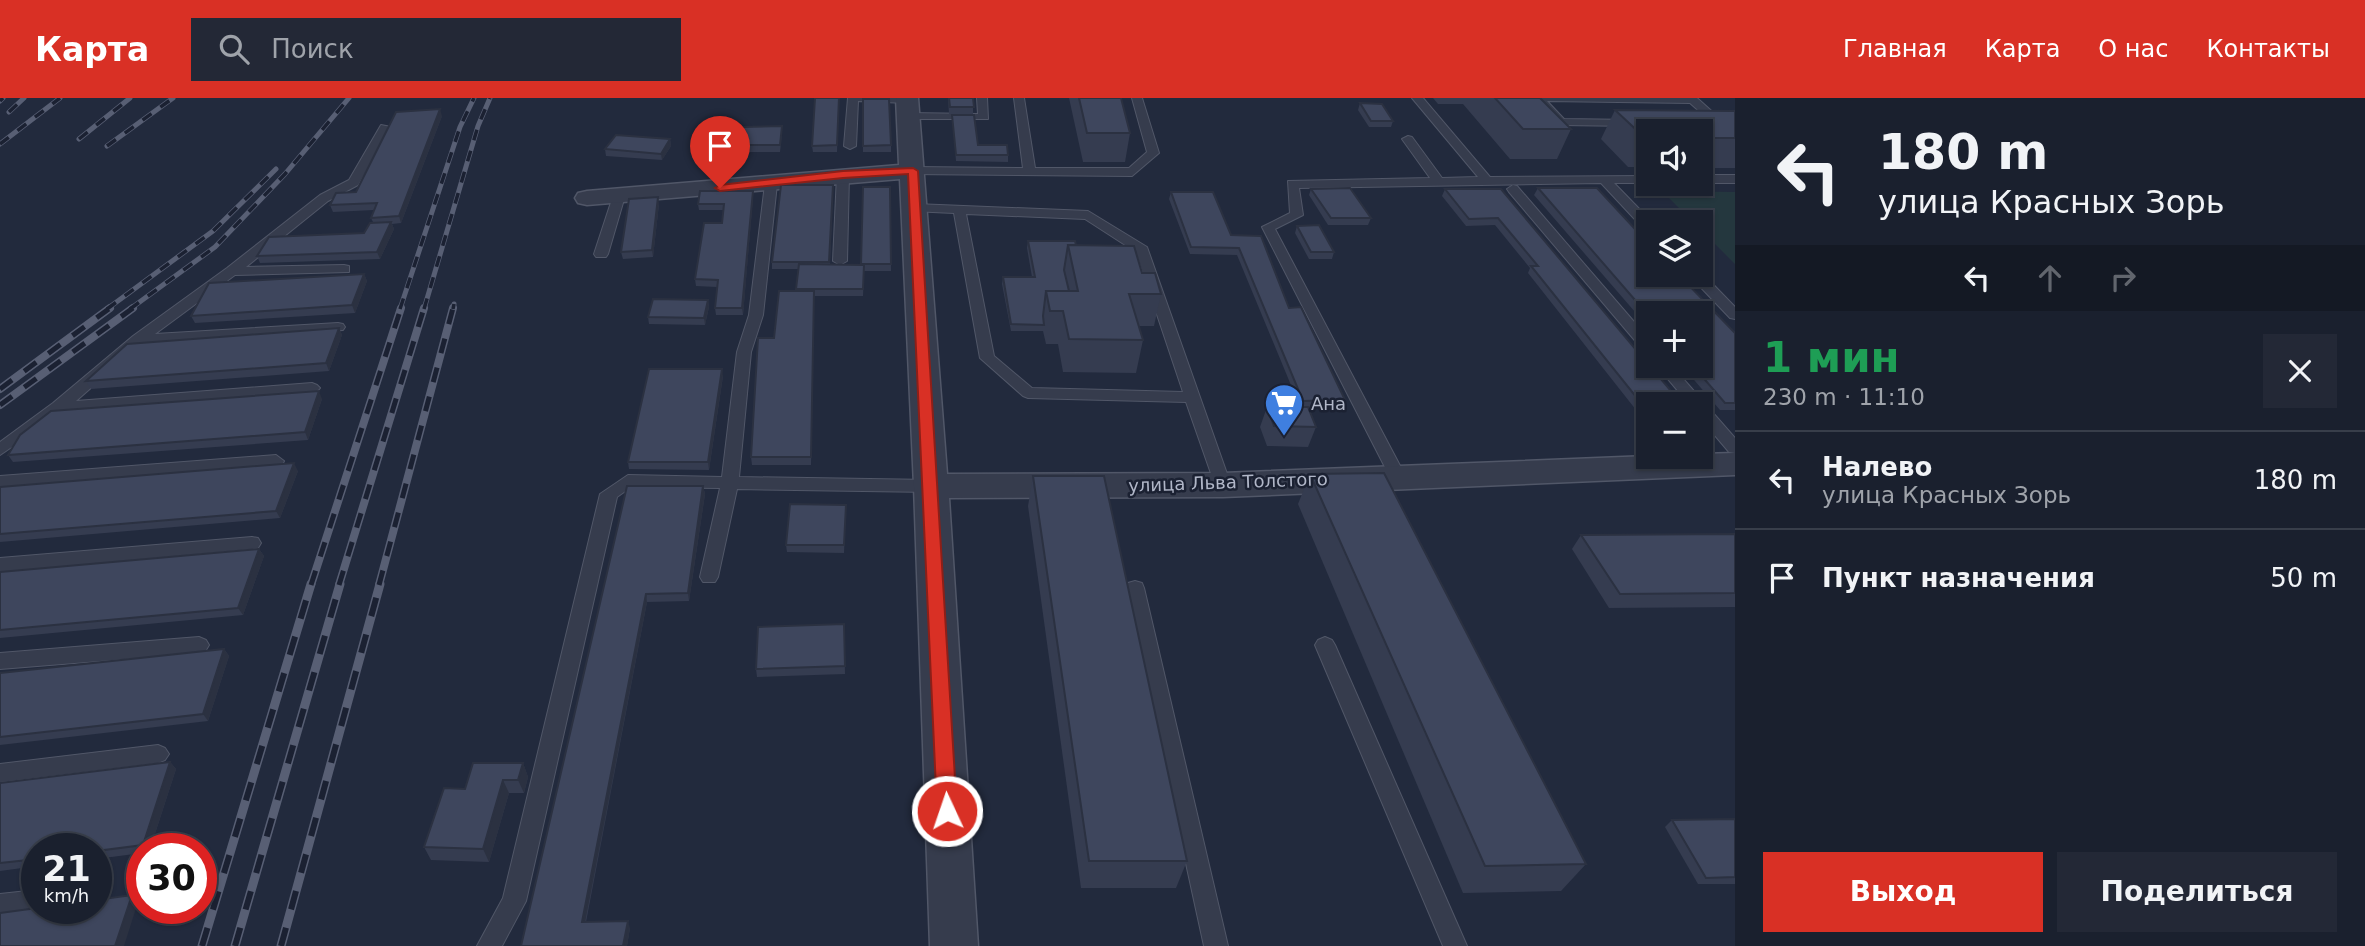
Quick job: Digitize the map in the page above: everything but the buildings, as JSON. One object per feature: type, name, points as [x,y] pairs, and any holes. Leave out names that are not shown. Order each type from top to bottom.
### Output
[{"type":"street","points":[[908,105],[931,486],[954,946]]},
{"type":"street","points":[[587,198],[913,171]]},
{"type":"street","name":"улица Льва Толстого","points":[[931,486],[1223,485],[1735,464]]},
{"type":"lane","points":[[850,146],[853,99],[984,117],[982,98]]},
{"type":"lane","points":[[1019,98],[1030,172]]},
{"type":"lane","points":[[913,171],[1132,172],[1153,153],[1137,98]]},
{"type":"lane","points":[[1417,98],[1488,181]]},
{"type":"lane","points":[[1539,98],[1561,122],[1636,123]]},
{"type":"lane","points":[[1539,98],[1693,100],[1721,124],[1713,124]]},
{"type":"lane","points":[[0,450],[59,407],[138,339],[232,271],[324,198],[355,182],[385,127]]},
{"type":"lane","points":[[1408,139],[1438,182]]},
{"type":"lane","points":[[840,261],[843,175]]},
{"type":"lane","points":[[1713,179],[1735,179]]},
{"type":"lane","points":[[1636,180],[1513,189],[1636,333]]},
{"type":"lane","points":[[1398,477],[1268,228],[1297,215],[1293,184],[1488,181],[1608,184],[1636,213]]},
{"type":"lane","points":[[709,577],[730,483],[744,352],[756,315],[771,184]]},
{"type":"lane","points":[[601,254],[619,196]]},
{"type":"lane","points":[[915,208],[1087,215],[1142,250],[1223,485]]},
{"type":"lane","points":[[959,208],[987,358],[1028,393],[1193,397]]},
{"type":"lane","points":[[232,271],[344,269]]},
{"type":"lane","points":[[1708,287],[1735,315]]},
{"type":"lane","points":[[138,339],[338,327]]},
{"type":"lane","points":[[1674,378],[1687,392]]},
{"type":"lane","points":[[59,407],[312,388]]},
{"type":"lane","points":[[1713,422],[1735,448]]},
{"type":"lane","points":[[0,482],[276,461]]},
{"type":"lane","points":[[489,946],[514,901],[608,494],[628,481],[931,486]]},
{"type":"lane","points":[[0,565],[252,543]]},
{"type":"lane","points":[[1135,588],[1216,946]]},
{"type":"lane","points":[[0,661],[199,645]]},
{"type":"lane","points":[[1325,645],[1455,946]]},
{"type":"lane","points":[[0,773],[158,754]]},
{"type":"lane","points":[[0,905],[21,903]]},
{"type":"shaded area","points":[[1713,192],[1735,192],[1735,264],[1713,242],[1713,210],[1681,210],[1667,196],[1713,196]]},
{"type":"railway","points":[[0,101],[3,98]]},
{"type":"railway","points":[[9,112],[24,98]]},
{"type":"railway","points":[[0,144],[60,98]]},
{"type":"railway","points":[[79,139],[130,98]]},
{"type":"railway","points":[[107,146],[173,98]]},
{"type":"railway","points":[[130,309],[215,247],[285,174],[349,98]]},
{"type":"railway","points":[[400,309],[460,127],[474,98]]},
{"type":"railway","points":[[424,309],[478,126],[490,98]]},
{"type":"railway","points":[[107,309],[213,231],[276,169]]},
{"type":"railway","points":[[453,309],[454,304]]},
{"type":"railway","points":[[0,389],[110,308]]},
{"type":"railway","points":[[0,405],[133,308]]},
{"type":"railway","points":[[311,585],[401,308]]},
{"type":"railway","points":[[339,585],[424,308]]},
{"type":"railway","points":[[379,585],[453,308]]},
{"type":"railway","points":[[202,946],[311,584]]},
{"type":"railway","points":[[235,946],[340,584]]},
{"type":"railway","points":[[281,946],[380,584]]},
{"type":"place","name":"Ана","points":[[1284,437]]},
{"type":"route","points":[[720,188],[843,175],[913,171],[947,811]]}]
